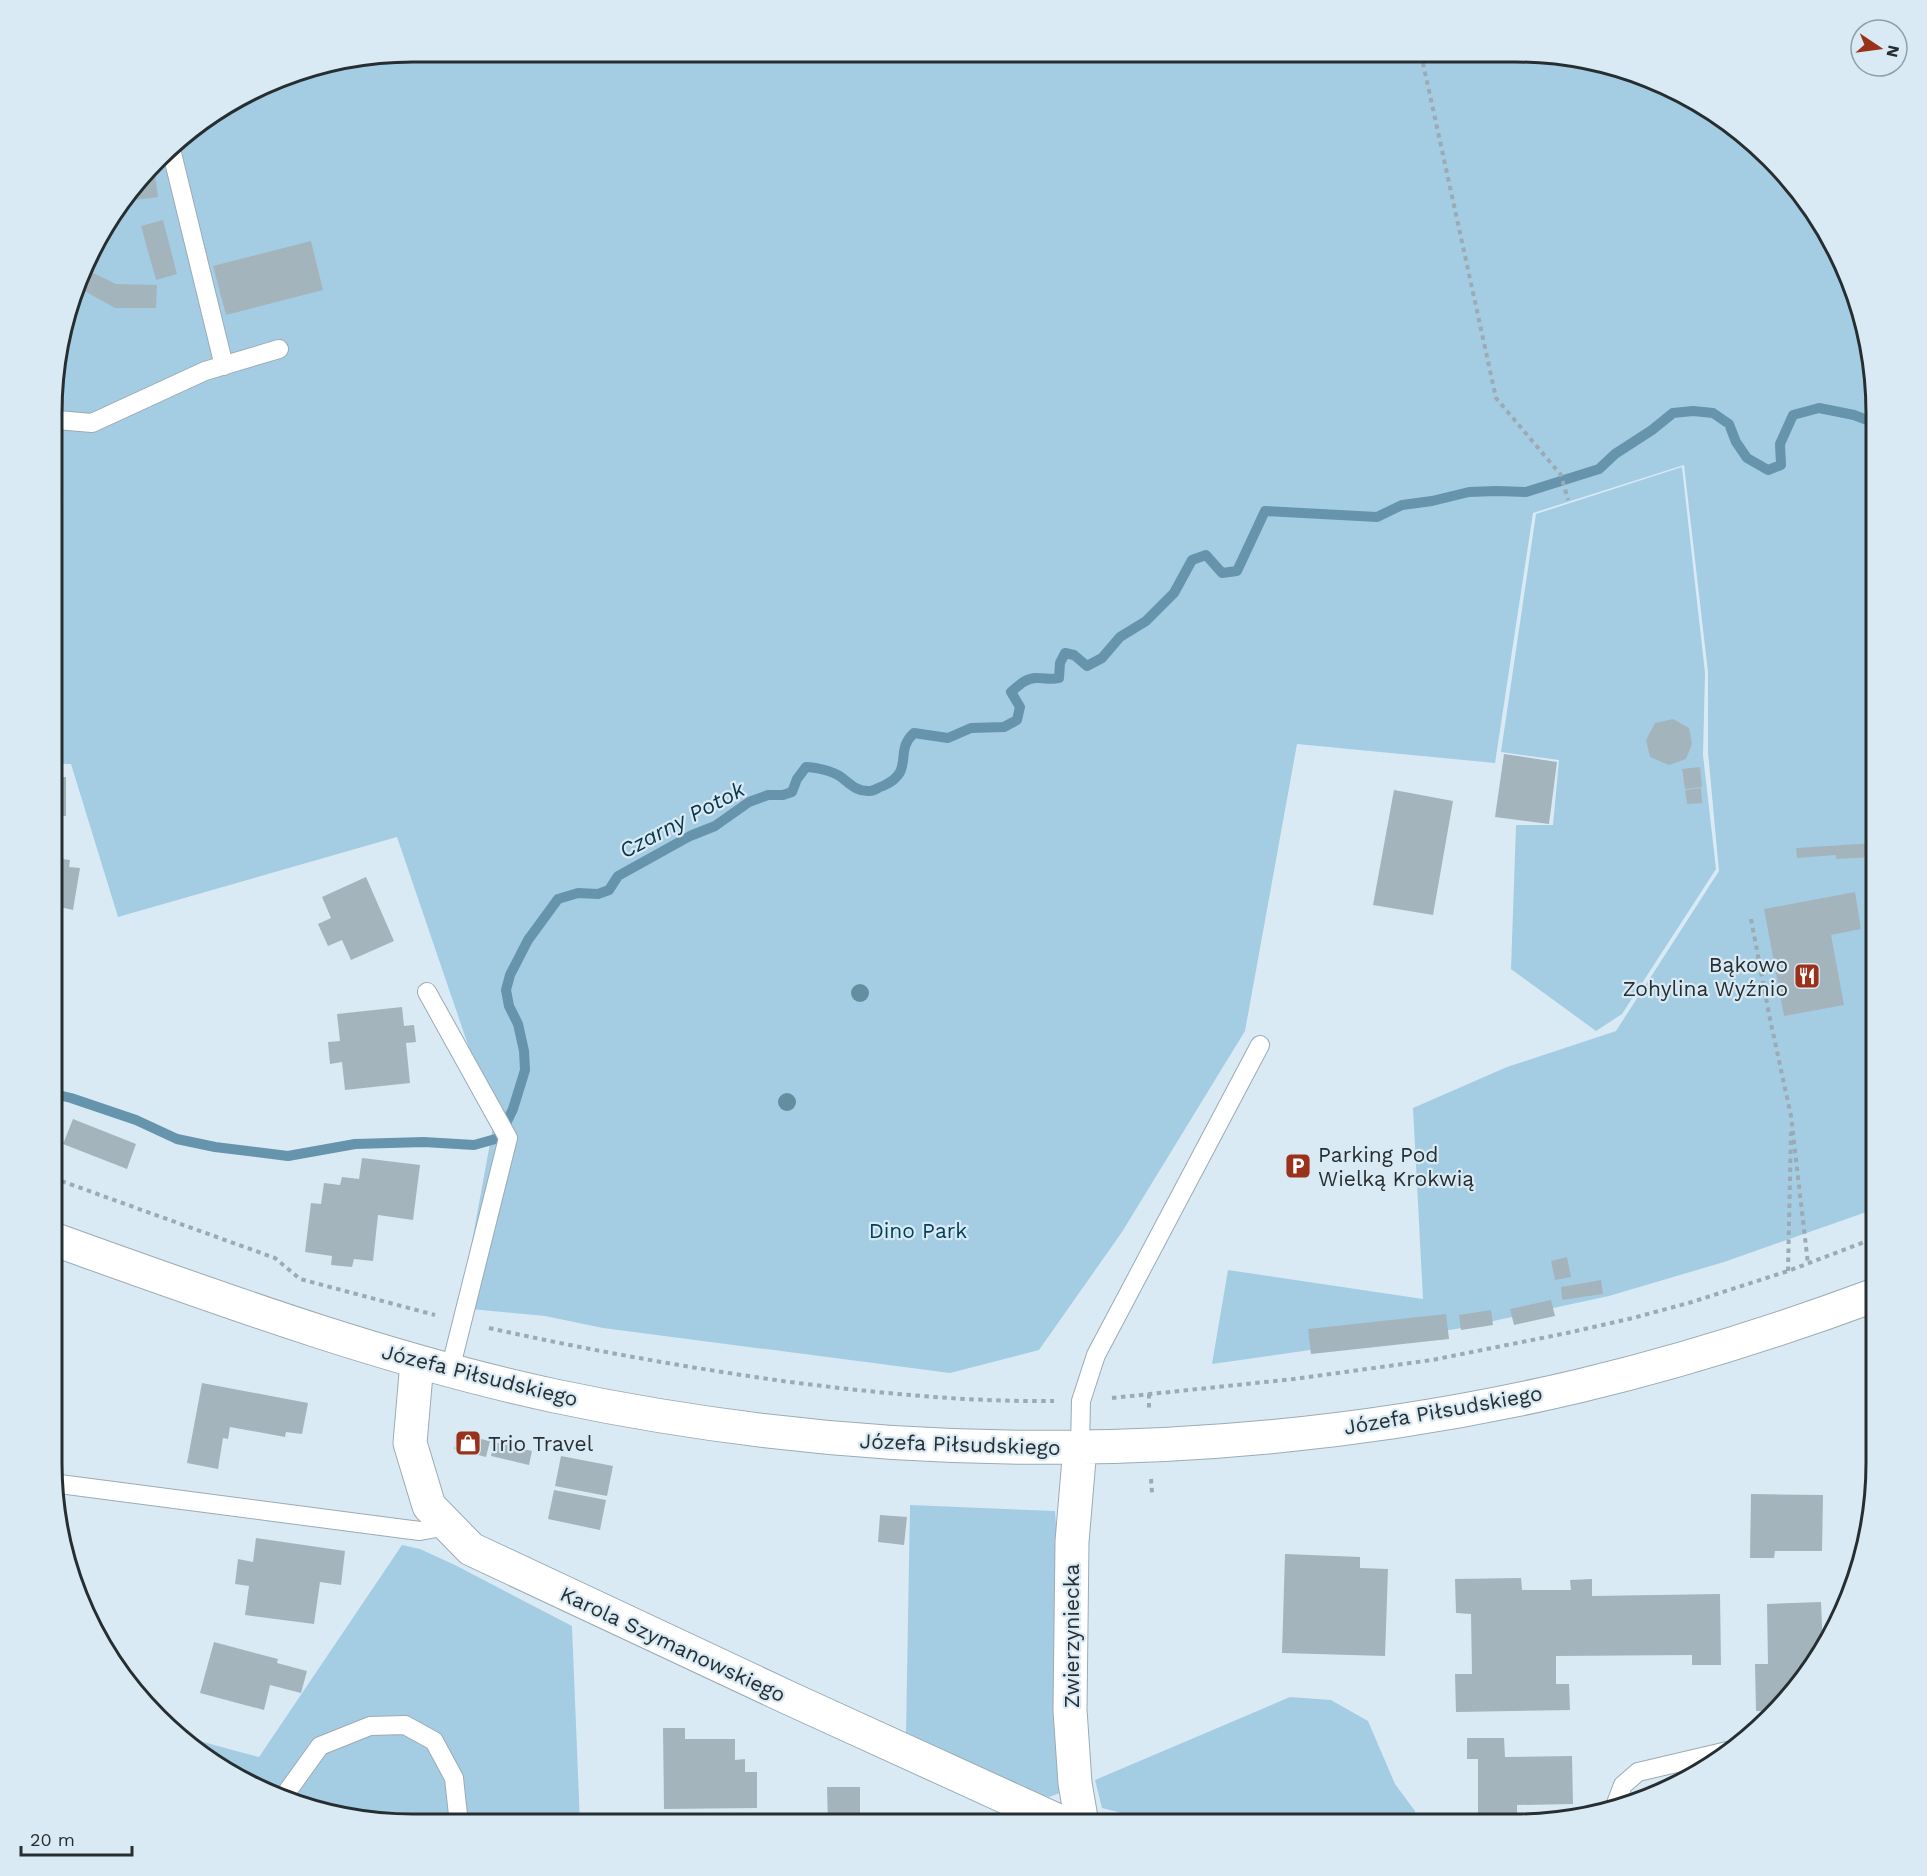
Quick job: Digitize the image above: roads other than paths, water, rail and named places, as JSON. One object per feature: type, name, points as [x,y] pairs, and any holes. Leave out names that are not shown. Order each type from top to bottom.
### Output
[{"type":"street","name":"Józefa Piłsudskiego","points":[[62,1242],[337,1337],[417,1362],[552,1395],[691,1421],[819,1437],[915,1444],[1080,1448],[1150,1445],[1282,1435],[1386,1422],[1468,1409],[1581,1385],[1680,1360],[1866,1298]]},
{"type":"street","name":"Karola Szymanowskiego","points":[[417,1362],[410,1443],[429,1506],[471,1549],[1043,1814]]},
{"type":"street","name":"Zwierzyniecka","points":[[1080,1448],[1071,1542],[1070,1710],[1075,1783],[1080,1814]]},
{"type":"lane","points":[[173,156],[224,366]]},
{"type":"lane","points":[[62,420],[92,423],[205,371],[279,349]]},
{"type":"lane","points":[[427,992],[508,1138],[450,1370]]},
{"type":"lane","points":[[1080,1448],[1081,1401],[1096,1355],[1260,1045]]},
{"type":"lane","points":[[62,1484],[420,1531],[448,1526]]},
{"type":"lane","points":[[287,1792],[320,1746],[370,1726],[405,1725],[434,1741],[454,1778],[458,1814]]},
{"type":"lane","points":[[1618,1799],[1623,1785],[1638,1772],[1710,1755]]},
{"type":"waterway","name":"Czarny Potok","points":[[62,1096],[136,1120],[177,1139],[215,1147],[288,1156],[355,1144],[424,1142],[474,1145],[499,1138],[513,1109],[525,1070],[524,1051],[518,1024],[509,1006],[506,990],[510,975],[528,940],[558,899],[578,893],[598,894],[609,890],[618,876],[690,836],[715,826],[749,802],[768,795],[783,795],[792,792],[797,779],[806,767],[829,771],[857,789],[872,791],[893,780],[899,774],[905,747],[914,733],[948,738],[971,728],[1004,727],[1017,720],[1020,707],[1011,692],[1030,679],[1059,678],[1060,663],[1065,653],[1074,655],[1087,666],[1102,658],[1120,637],[1146,621],[1174,593],[1192,560],[1206,555],[1222,573],[1237,571],[1265,511],[1377,517],[1402,505],[1469,492],[1526,492],[1599,469],[1615,454],[1673,413],[1693,411],[1713,413],[1729,424],[1736,442],[1747,458],[1768,470],[1781,465],[1780,444],[1793,415],[1819,408],[1866,420]]},
{"type":"place","name":"Bąkowo Zohylina Wyźnio","points":[[1807,976]]},
{"type":"place","name":"Parking Pod Wielką Krokwią","points":[[1298,1166]]},
{"type":"place","name":"Trio Travel","points":[[468,1443]]},
{"type":"park label","name":"Dino Park","points":[[918,1230]]}]
